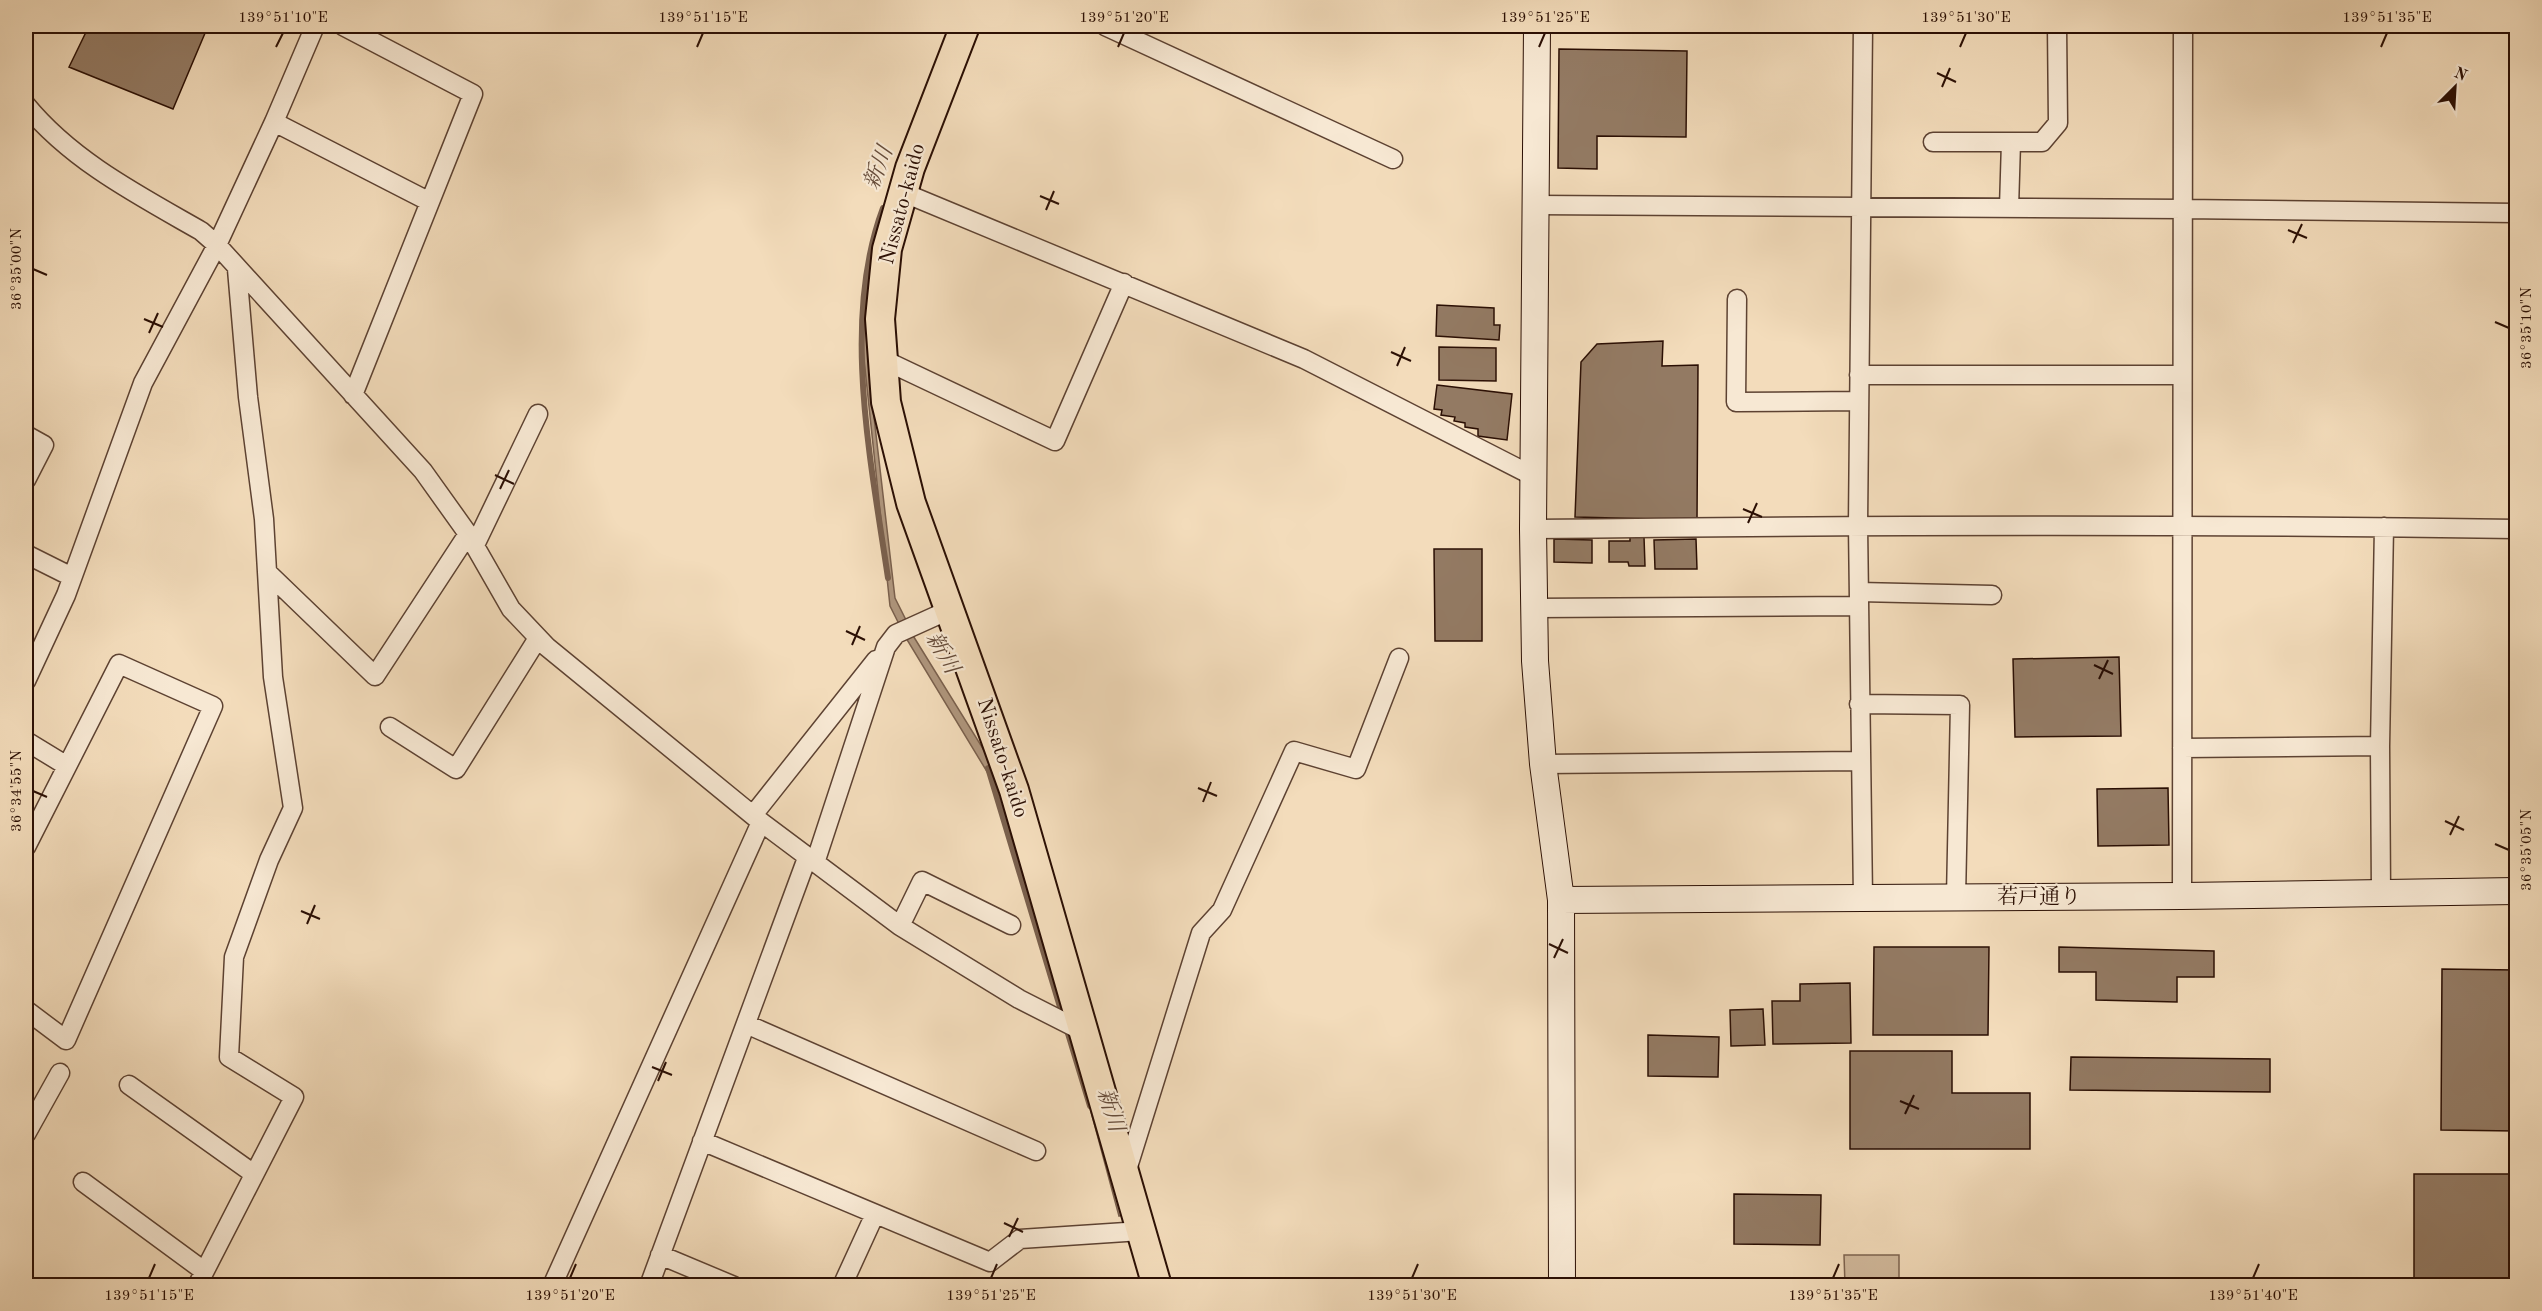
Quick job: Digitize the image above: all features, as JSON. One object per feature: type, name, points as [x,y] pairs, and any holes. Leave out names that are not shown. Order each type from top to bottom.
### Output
[{"type":"main road","name":"Nissato-kaido","points":[[965,26],[902,192],[888,249],[882,283],[880,319],[886,402],[911,503],[1014,790],[1078,1029],[1125,1178],[1132,1231],[1157,1286]]},
{"type":"street","points":[[26,681],[72,577],[143,383],[217,245],[315,26]]},
{"type":"street","points":[[343,26],[472,94],[353,395]]},
{"type":"street","points":[[1105,26],[1393,159]]},
{"type":"street","points":[[1537,26],[1534,205],[1534,608],[1536,683],[1543,764],[1561,900],[1562,1286]]},
{"type":"street","points":[[1863,26],[1858,525],[1863,898]]},
{"type":"street","points":[[1933,142],[2042,142],[2058,123],[2057,26]]},
{"type":"street","points":[[2182,896],[2183,26]]},
{"type":"street","points":[[26,105],[45,129],[85,162],[201,231],[217,245],[423,471],[472,540],[511,609],[538,638],[757,819],[900,926],[1019,999],[1078,1029]]},
{"type":"street","points":[[274,122],[430,202]]},
{"type":"street","points":[[2009,208],[2011,142]]},
{"type":"street","points":[[902,192],[1304,359],[1533,476]]},
{"type":"street","points":[[1534,205],[2517,213]]},
{"type":"street","points":[[83,1182],[201,1278],[294,1097],[229,1057],[234,957],[269,860],[293,808],[273,677],[264,519],[248,397],[237,269]]},
{"type":"street","points":[[882,359],[1055,441],[1124,283]]},
{"type":"street","points":[[1737,299],[1736,402],[1859,401]]},
{"type":"street","points":[[1859,375],[2182,375]]},
{"type":"street","points":[[267,572],[375,676],[472,540],[538,414]]},
{"type":"street","points":[[26,435],[44,445],[26,480]]},
{"type":"street","points":[[1533,529],[2182,524],[2517,529]]},
{"type":"street","points":[[2381,893],[2380,746],[2384,527]]},
{"type":"street","points":[[26,554],[72,577]]},
{"type":"street","points":[[1534,608],[1992,595]]},
{"type":"street","points":[[552,1286],[757,819],[892,640],[916,625],[949,610]]},
{"type":"street","points":[[390,727],[456,769],[538,638]]},
{"type":"street","points":[[649,1286],[892,640]]},
{"type":"street","points":[[1125,1178],[1201,933],[1222,910],[1294,751],[1356,769],[1399,658]]},
{"type":"street","points":[[26,847],[119,664],[213,706],[66,1040],[26,1010]]},
{"type":"street","points":[[1859,704],[1960,705],[1956,898]]},
{"type":"street","points":[[26,741],[67,766]]},
{"type":"street","points":[[2182,748],[2380,746]]},
{"type":"street","points":[[1543,764],[1860,761]]},
{"type":"street","points":[[900,926],[922,881],[1011,925]]},
{"type":"street","name":"若戸通り","points":[[1561,900],[2182,896],[2517,891]]},
{"type":"street","points":[[746,1024],[1036,1151]]},
{"type":"street","points":[[26,1134],[60,1073]]},
{"type":"street","points":[[129,1085],[254,1174]]},
{"type":"street","points":[[702,1141],[990,1262],[1020,1239],[1132,1231]]},
{"type":"street","points":[[843,1286],[875,1214]]},
{"type":"street","points":[[660,1255],[734,1286]]},
{"type":"shaded area","points":[[950,26],[895,185],[872,400],[895,598],[906,620],[899,624],[890,606],[862,340],[865,298],[872,257],[892,179]]},
{"type":"shaded area","points":[[912,634],[998,773],[989,775],[906,638]]},
{"type":"shaded area","points":[[1075,1052],[1128,1214],[1119,1216]]},
{"type":"shaded area","points":[[1844,1255],[1899,1255],[1899,1285],[1845,1285]]},
{"type":"building","points":[[89,26],[208,26],[173,109],[69,67]]},
{"type":"building","points":[[1559,49],[1687,51],[1686,137],[1597,136],[1597,169],[1558,168]]},
{"type":"building","points":[[1437,305],[1494,308],[1494,325],[1500,325],[1499,340],[1436,336]]},
{"type":"building","points":[[1663,341],[1662,366],[1698,365],[1697,520],[1575,517],[1581,362],[1597,344]]},
{"type":"building","points":[[1439,347],[1496,348],[1496,381],[1439,380]]},
{"type":"building","points":[[1437,385],[1512,394],[1507,440],[1478,436],[1478,429],[1465,427],[1465,423],[1454,421],[1455,417],[1441,415],[1442,410],[1434,409]]},
{"type":"building","points":[[1630,537],[1644,537],[1645,566],[1629,566],[1628,562],[1609,562],[1609,541],[1630,541]]},
{"type":"building","points":[[1554,539],[1592,540],[1592,563],[1554,562]]},
{"type":"building","points":[[1696,539],[1697,569],[1655,569],[1654,540]]},
{"type":"building","points":[[1434,549],[1482,549],[1482,641],[1435,641]]},
{"type":"building","points":[[2119,657],[2121,736],[2015,737],[2013,659]]},
{"type":"building","points":[[2168,788],[2169,845],[2098,846],[2097,789]]},
{"type":"building","points":[[1874,947],[1989,947],[1988,1035],[1873,1035]]},
{"type":"building","points":[[2059,947],[2214,951],[2214,977],[2177,977],[2177,1002],[2096,1000],[2096,972],[2059,972]]},
{"type":"building","points":[[2442,969],[2516,970],[2516,1131],[2441,1130]]},
{"type":"building","points":[[1850,983],[1851,1043],[1773,1044],[1772,1001],[1800,1001],[1800,984]]},
{"type":"building","points":[[1763,1009],[1765,1045],[1731,1046],[1730,1010]]},
{"type":"building","points":[[1648,1035],[1719,1037],[1718,1077],[1648,1076]]},
{"type":"building","points":[[1850,1051],[1952,1051],[1952,1093],[2030,1093],[2030,1149],[1850,1149]]},
{"type":"building","points":[[2071,1057],[2270,1059],[2270,1092],[2070,1090]]},
{"type":"building","points":[[2414,1174],[2514,1174],[2515,1286],[2414,1286]]},
{"type":"building","points":[[1734,1194],[1821,1195],[1820,1245],[1734,1244]]},
{"type":"waterway","name":"新川","points":[[883,208],[870,251],[864,297],[862,344],[863,392],[868,439],[888,578]]},
{"type":"waterway","name":"新川","points":[[988,768],[1063,1017]]},
{"type":"waterway","name":"新川","points":[[1066,1027],[1090,1106]]}]
